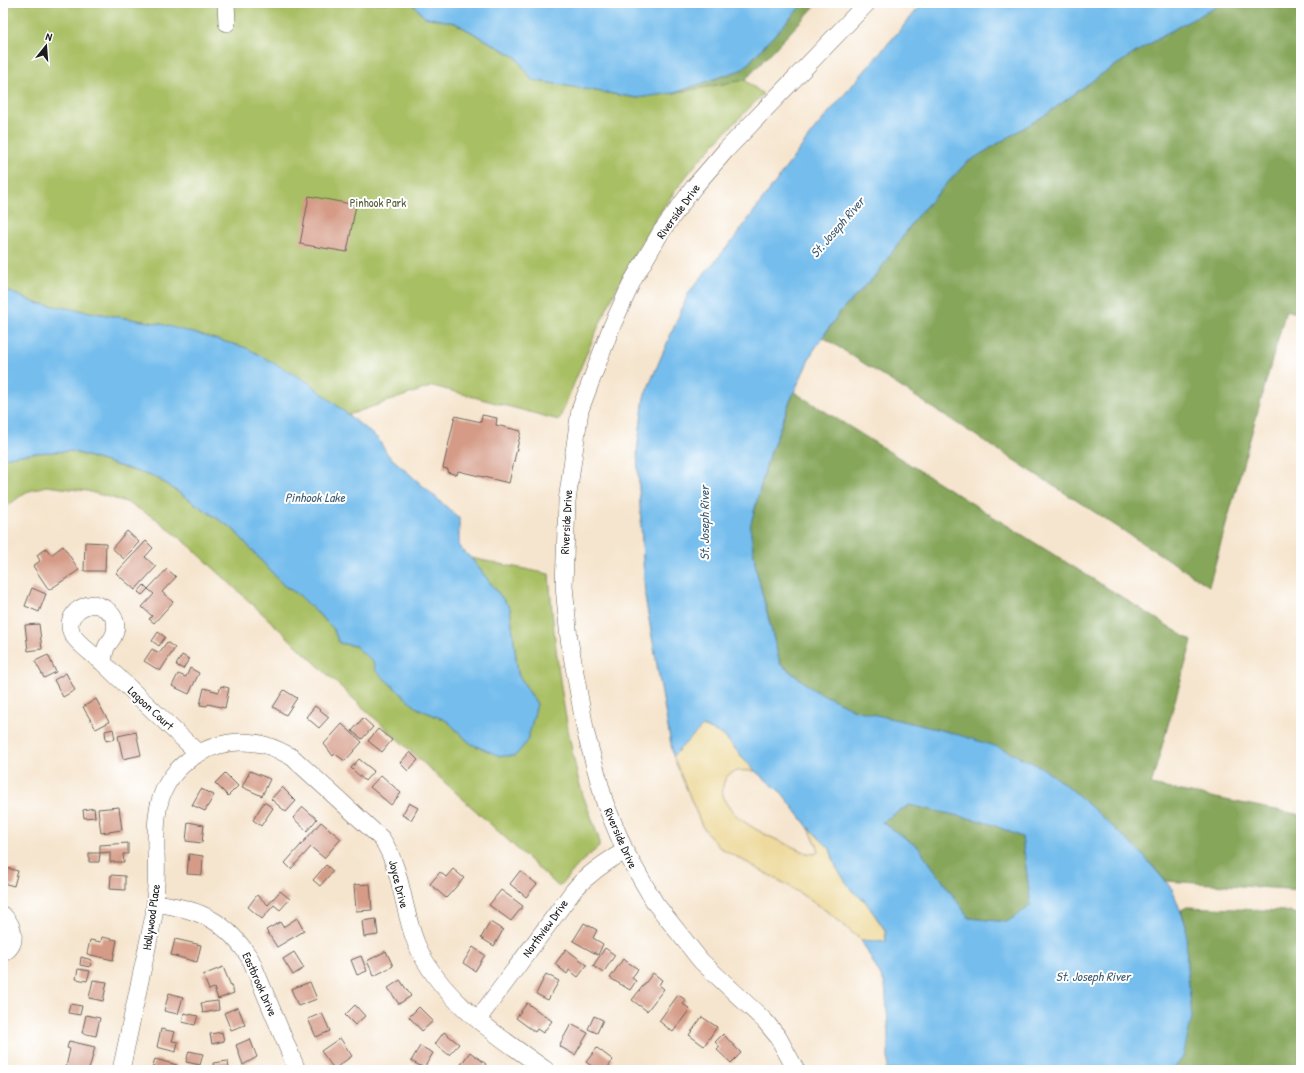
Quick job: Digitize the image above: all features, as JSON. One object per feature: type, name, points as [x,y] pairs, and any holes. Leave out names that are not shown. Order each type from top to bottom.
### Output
[{"type":"street","points":[[226,3],[227,23]]},
{"type":"street","name":"Riverside Drive","points":[[796,1070],[778,1037],[765,1020],[715,974],[678,934],[655,903],[625,851],[605,803],[586,734],[568,632],[564,586],[565,528],[571,462],[580,410],[610,328],[633,280],[661,232],[694,187],[726,150],[867,3]]},
{"type":"street","name":"Lagoon Court","points":[[103,663],[198,753]]},
{"type":"street","name":"Joyce Drive","points":[[198,753],[216,746],[233,742],[256,743],[278,749],[292,757],[374,831],[390,852],[397,867],[408,918],[416,944],[428,964],[461,1007],[546,1070]]},
{"type":"street","name":"Hollywood Place","points":[[122,1070],[149,942],[155,903],[156,822],[159,804],[165,789],[174,774],[185,762],[198,753]]},
{"type":"street","name":"Northview Drive","points":[[478,1020],[574,890],[587,875],[603,863],[625,851]]},
{"type":"street","name":"Eastbrook Drive","points":[[155,903],[191,909],[208,916],[223,926],[242,945],[251,960],[297,1070]]},
{"type":"street","points":[[3,915],[10,922],[14,932],[12,942],[7,951],[3,953]]},
{"type":"green space","name":"Pinhook Park","points":[[3,3],[412,3],[424,17],[455,23],[516,57],[532,80],[637,98],[745,80],[763,94],[698,162],[654,221],[618,285],[602,318],[559,420],[433,386],[348,415],[308,382],[161,324],[36,303],[3,289]]},
{"type":"green space","points":[[804,3],[818,3],[745,80],[674,93],[743,69]]},
{"type":"green space","points":[[1224,3],[1301,3],[1301,314],[1286,310],[1209,586],[823,337],[839,313],[877,274],[917,216],[966,163],[1048,113],[1099,76],[1138,51],[1178,27]]},
{"type":"green space","points":[[794,392],[1192,641],[1151,785],[1301,815],[1301,890],[1166,881],[1141,853],[1100,815],[1071,789],[1041,767],[949,732],[855,710],[814,690],[780,663],[756,569],[750,527],[767,462]]},
{"type":"green space","points":[[71,451],[157,478],[233,529],[283,585],[299,595],[333,628],[339,643],[355,646],[373,662],[376,671],[417,708],[447,721],[471,744],[537,704],[518,674],[510,608],[471,558],[549,574],[556,653],[568,731],[579,782],[599,839],[599,847],[581,862],[559,887],[191,547],[155,518],[126,502],[87,491],[46,486],[26,492],[3,509],[3,458],[34,453]]},
{"type":"green space","points":[[909,805],[986,822],[1022,837],[1032,905],[1007,922],[969,918],[919,848],[882,822]]},
{"type":"green space","points":[[1187,907],[1285,911],[1301,915],[1301,1070],[1173,1070],[1183,1057],[1187,968],[1186,925],[1181,910]]},
{"type":"sand","points":[[703,726],[723,735],[755,771],[736,771],[729,774],[726,778],[724,782],[723,795],[729,807],[752,827],[807,853],[815,854],[818,852],[818,847],[808,827],[830,849],[836,867],[852,890],[865,901],[885,930],[886,942],[861,940],[828,912],[789,886],[719,847],[702,826],[673,756]]},
{"type":"water","points":[[412,3],[804,3],[743,69],[674,93],[637,98],[532,80],[516,57],[455,23],[424,17]]},
{"type":"water","name":"St. Joseph River","points":[[923,3],[1224,3],[1178,27],[1138,51],[1099,76],[1048,113],[966,163],[917,216],[877,274],[839,313],[812,353],[790,401],[767,462],[750,527],[756,569],[780,664],[814,690],[855,710],[949,732],[998,747],[1041,767],[1071,789],[1141,853],[1172,889],[1186,925],[1187,968],[1192,1017],[1183,1057],[1173,1070],[886,1070],[888,1064],[888,1023],[885,984],[861,940],[886,942],[885,930],[865,901],[852,891],[836,867],[830,849],[808,827],[782,793],[755,771],[723,735],[703,726],[673,756],[645,597],[637,452],[644,397],[689,292],[733,240],[813,131]],"holes":[[[909,805],[986,822],[1022,837],[1031,905],[1007,922],[969,918],[919,848],[882,822]]]},
{"type":"water","name":"Pinhook Lake","points":[[3,289],[36,303],[161,324],[247,348],[308,382],[378,439],[388,455],[459,518],[459,547],[471,558],[510,608],[518,674],[537,704],[527,742],[515,756],[499,756],[471,744],[447,721],[417,708],[376,671],[373,662],[355,646],[339,643],[333,628],[299,595],[283,585],[233,529],[157,478],[71,451],[34,453],[3,458]]},
{"type":"building","points":[[309,196],[356,205],[347,252],[300,244]]},
{"type":"building","points":[[482,415],[497,418],[496,425],[521,431],[509,483],[458,471],[457,475],[447,472],[448,469],[443,468],[455,416],[481,422]]},
{"type":"building","points":[[127,531],[139,542],[124,559],[112,548]]},
{"type":"building","points":[[146,541],[153,548],[145,557],[156,567],[135,590],[116,573]]},
{"type":"building","points":[[85,542],[106,543],[105,571],[84,571]]},
{"type":"building","points":[[63,546],[79,570],[49,590],[33,566],[40,561],[37,555],[46,548],[51,555]]},
{"type":"building","points":[[167,569],[176,577],[162,592],[173,602],[154,623],[149,619],[152,616],[142,607],[154,594],[148,589]]},
{"type":"building","points":[[144,585],[148,589],[142,595],[138,592]]},
{"type":"building","points":[[32,588],[46,594],[39,612],[25,606]]},
{"type":"building","points":[[39,624],[42,649],[28,651],[25,625]]},
{"type":"building","points":[[158,632],[165,637],[159,646],[152,641]]},
{"type":"building","points":[[167,642],[175,648],[160,671],[144,661],[152,649],[159,653]]},
{"type":"building","points":[[48,655],[56,672],[44,678],[35,661]]},
{"type":"building","points":[[182,655],[189,659],[183,669],[176,665]]},
{"type":"building","points":[[190,668],[199,673],[189,694],[172,686],[178,674],[186,677]]},
{"type":"building","points":[[66,673],[75,690],[63,697],[54,680]]},
{"type":"building","points":[[221,686],[229,688],[225,708],[208,704],[207,706],[200,705],[204,688],[219,692]]},
{"type":"building","points":[[284,690],[297,698],[286,715],[273,707]]},
{"type":"building","points":[[96,699],[109,722],[96,729],[83,707]]},
{"type":"building","points":[[315,706],[329,717],[319,728],[306,717]]},
{"type":"building","points":[[363,718],[373,727],[362,739],[352,731]]},
{"type":"building","points":[[342,724],[362,742],[345,761],[335,754],[333,756],[324,744]]},
{"type":"building","points":[[113,729],[115,739],[106,741],[105,731]]},
{"type":"building","points":[[378,729],[392,740],[382,752],[368,741]]},
{"type":"building","points":[[136,732],[141,755],[123,759],[118,736]]},
{"type":"building","points":[[410,752],[418,760],[408,771],[400,763]]},
{"type":"building","points":[[359,759],[374,771],[365,781],[351,768]]},
{"type":"building","points":[[250,771],[270,779],[262,796],[242,787]]},
{"type":"building","points":[[225,773],[238,786],[228,796],[215,783]]},
{"type":"building","points":[[381,775],[401,793],[391,805],[370,787]]},
{"type":"building","points":[[282,787],[296,801],[286,812],[271,799]]},
{"type":"building","points":[[201,789],[214,795],[205,811],[192,805]]},
{"type":"building","points":[[264,802],[273,808],[261,826],[253,820]]},
{"type":"building","points":[[409,803],[418,808],[411,820],[402,815]]},
{"type":"building","points":[[119,807],[122,830],[101,833],[98,809]]},
{"type":"building","points":[[303,807],[317,819],[307,831],[293,818]]},
{"type":"building","points":[[94,808],[95,817],[84,818],[83,810]]},
{"type":"building","points":[[188,822],[204,825],[202,843],[186,841]]},
{"type":"building","points":[[321,822],[341,839],[324,858],[311,847],[291,869],[285,863]]},
{"type":"building","points":[[128,843],[128,854],[123,854],[124,862],[110,862],[110,852],[100,853],[100,845]]},
{"type":"building","points":[[89,853],[100,853],[99,862],[89,862]]},
{"type":"building","points":[[189,854],[203,856],[202,875],[187,874]]},
{"type":"building","points":[[326,865],[333,871],[320,886],[313,880]]},
{"type":"building","points":[[3,867],[18,871],[14,886],[3,883]]},
{"type":"building","points":[[453,869],[464,878],[446,898],[430,884],[440,872],[446,877]]},
{"type":"building","points":[[520,871],[537,884],[526,897],[510,884]]},
{"type":"building","points":[[111,875],[125,876],[125,890],[110,889]]},
{"type":"building","points":[[370,884],[372,910],[356,911],[354,885]]},
{"type":"building","points":[[501,890],[523,906],[511,921],[489,905]]},
{"type":"building","points":[[280,891],[290,899],[280,910],[274,905],[262,919],[248,907],[257,895],[268,905]]},
{"type":"building","points":[[297,918],[304,931],[277,947],[266,930],[280,922],[283,927]]},
{"type":"building","points":[[376,919],[378,935],[364,937],[362,921]]},
{"type":"building","points":[[490,922],[503,930],[494,946],[481,938]]},
{"type":"building","points":[[584,923],[597,930],[593,938],[603,944],[598,955],[573,941]]},
{"type":"building","points":[[102,937],[117,940],[113,960],[87,954],[90,940],[101,942]]},
{"type":"building","points":[[175,939],[201,945],[197,962],[171,955]]},
{"type":"building","points":[[473,947],[485,955],[475,971],[463,963]]},
{"type":"building","points":[[605,948],[615,955],[603,973],[593,966]]},
{"type":"building","points":[[566,949],[587,965],[578,977],[569,970],[567,974],[555,964]]},
{"type":"building","points":[[386,951],[393,966],[374,976],[367,961]]},
{"type":"building","points":[[294,952],[304,968],[293,975],[283,959]]},
{"type":"building","points":[[361,956],[367,971],[357,975],[351,960]]},
{"type":"building","points":[[81,957],[92,960],[90,967],[80,965]]},
{"type":"building","points":[[623,959],[638,969],[632,978],[636,981],[630,990],[610,978]]},
{"type":"building","points":[[223,967],[234,993],[218,999],[214,988],[209,990],[203,975]]},
{"type":"building","points":[[78,969],[90,971],[87,981],[76,979]]},
{"type":"building","points":[[653,973],[662,980],[659,985],[664,989],[647,1011],[632,1000]]},
{"type":"building","points":[[546,974],[559,981],[548,1000],[536,994]]},
{"type":"building","points":[[93,980],[107,982],[103,1001],[89,998]]},
{"type":"building","points":[[400,980],[411,996],[399,1004],[388,988]]},
{"type":"building","points":[[310,982],[317,999],[298,1006],[291,989]]},
{"type":"building","points":[[169,993],[183,997],[178,1014],[164,1011]]},
{"type":"building","points":[[678,995],[686,1000],[683,1004],[690,1009],[673,1032],[659,1021]]},
{"type":"building","points":[[218,1001],[219,1010],[203,1013],[201,1003]]},
{"type":"building","points":[[527,1003],[552,1021],[543,1033],[537,1029],[535,1032],[516,1018]]},
{"type":"building","points":[[70,1004],[82,1006],[80,1015],[68,1013]]},
{"type":"building","points":[[355,1005],[365,1016],[355,1025],[345,1015]]},
{"type":"building","points":[[238,1007],[245,1025],[231,1030],[224,1013]]},
{"type":"building","points":[[419,1007],[433,1021],[422,1031],[409,1017]]},
{"type":"building","points":[[184,1013],[198,1016],[195,1025],[182,1022]]},
{"type":"building","points":[[322,1013],[330,1031],[316,1037],[308,1019]]},
{"type":"building","points":[[86,1015],[100,1018],[96,1036],[82,1033]]},
{"type":"building","points":[[594,1016],[603,1020],[597,1033],[588,1029]]},
{"type":"building","points":[[702,1017],[717,1027],[704,1046],[689,1035]]},
{"type":"building","points":[[571,1024],[588,1033],[575,1055],[559,1046]]},
{"type":"building","points":[[161,1029],[175,1032],[172,1041],[178,1042],[176,1052],[157,1047]]},
{"type":"building","points":[[222,1032],[224,1041],[212,1044],[210,1034]]},
{"type":"building","points":[[444,1032],[459,1044],[449,1055],[435,1044]]},
{"type":"building","points":[[723,1034],[741,1053],[731,1063],[717,1050],[720,1047],[715,1042]]},
{"type":"building","points":[[340,1038],[352,1056],[334,1069],[321,1051]]},
{"type":"building","points":[[250,1039],[257,1057],[243,1065],[236,1045]]},
{"type":"building","points":[[69,1041],[95,1047],[89,1070],[66,1067],[70,1049],[67,1048]]},
{"type":"building","points":[[420,1046],[433,1053],[424,1068],[411,1061]]},
{"type":"building","points":[[597,1048],[613,1060],[606,1070],[597,1070],[586,1062]]},
{"type":"building","points":[[189,1051],[203,1054],[200,1065],[186,1062]]},
{"type":"building","points":[[470,1052],[486,1064],[482,1070],[457,1070]]},
{"type":"building","points":[[155,1059],[177,1065],[175,1070],[152,1070]]},
{"type":"building","points":[[228,1061],[229,1070],[214,1070],[213,1063]]}]
